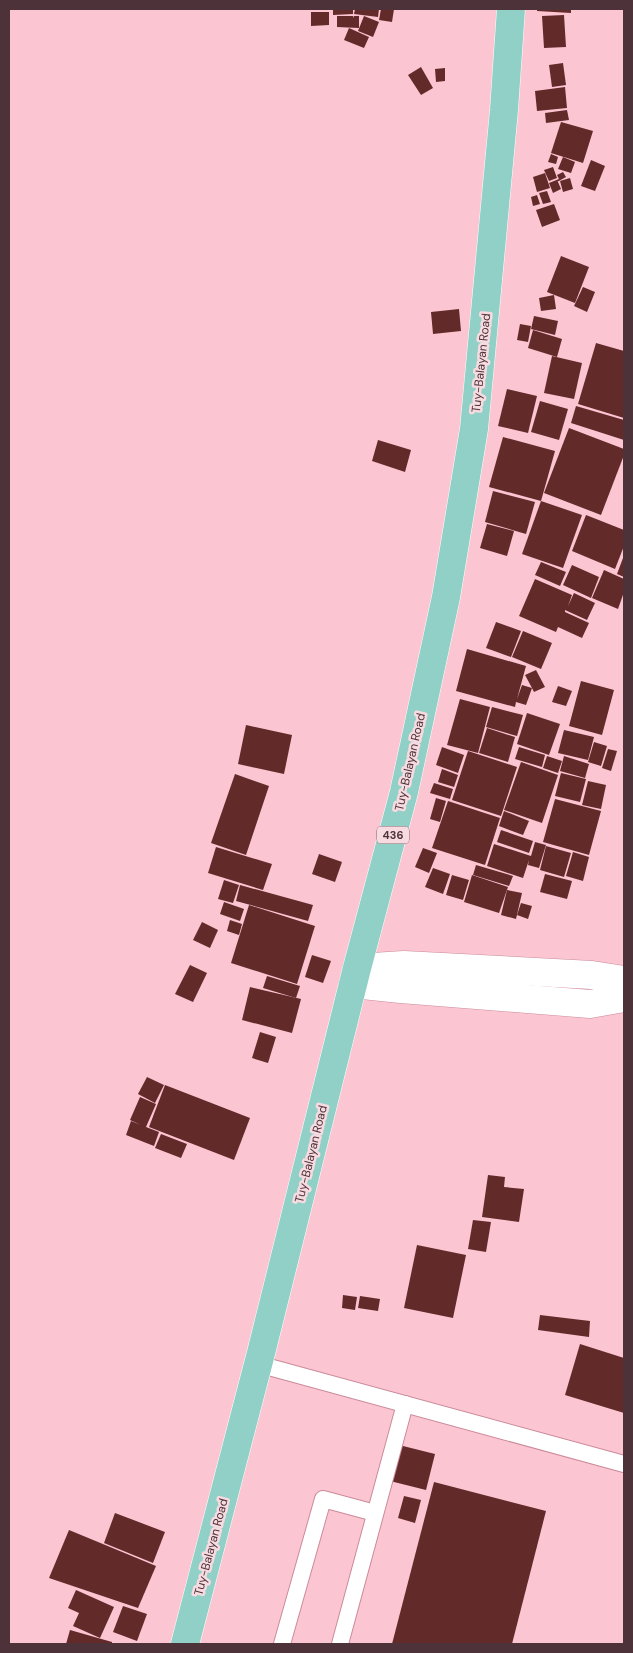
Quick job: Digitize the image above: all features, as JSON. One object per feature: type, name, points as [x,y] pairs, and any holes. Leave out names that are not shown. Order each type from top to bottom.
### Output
[{"type":"main road","name":"Tuy-Balayan Road","points":[[185,1644],[258,1364],[355,976],[404,792],[446,597],[474,429],[501,150],[511,9]]},
{"type":"street","points":[[355,976],[404,965],[592,975],[624,980]]},
{"type":"street","points":[[355,976],[402,989],[590,1004],[624,998]]},
{"type":"lane","points":[[258,1364],[624,1464]]},
{"type":"lane","points":[[340,1644],[405,1404]]},
{"type":"lane","points":[[282,1644],[323,1499],[375,1513]]},
{"type":"building","points":[[333,9],[353,9],[353,14],[333,15]]},
{"type":"building","points":[[355,9],[379,9],[378,17],[354,14]]},
{"type":"building","points":[[381,9],[394,9],[392,22],[379,20]]},
{"type":"building","points":[[537,9],[571,9],[571,13],[537,11]]},
{"type":"building","points":[[311,12],[329,12],[329,25],[311,26]]},
{"type":"building","points":[[564,15],[566,47],[544,48],[542,16]]},
{"type":"building","points":[[337,16],[353,16],[353,18],[354,16],[359,16],[359,28],[337,27]]},
{"type":"building","points":[[364,16],[379,22],[373,37],[358,31]]},
{"type":"building","points":[[349,28],[369,37],[364,48],[344,40]]},
{"type":"building","points":[[563,63],[566,85],[552,87],[549,65]]},
{"type":"building","points":[[421,67],[433,88],[421,95],[408,75]]},
{"type":"building","points":[[445,68],[445,81],[436,82],[435,69]]},
{"type":"building","points":[[565,87],[567,108],[537,111],[535,91]]},
{"type":"building","points":[[567,110],[569,120],[546,123],[545,113]]},
{"type":"building","points":[[561,122],[593,131],[583,163],[551,153]]},
{"type":"building","points":[[551,154],[558,157],[556,164],[548,162]]},
{"type":"building","points":[[563,157],[575,162],[571,173],[558,169]]},
{"type":"building","points":[[591,160],[605,166],[595,191],[581,186]]},
{"type":"building","points":[[553,167],[557,178],[549,181],[544,170]]},
{"type":"building","points":[[563,172],[566,177],[557,182],[561,189],[553,193],[549,183],[559,179],[557,175]]},
{"type":"building","points":[[545,173],[550,188],[537,192],[533,177]]},
{"type":"building","points":[[570,178],[573,189],[563,192],[560,181]]},
{"type":"building","points":[[547,191],[551,202],[543,204],[539,193]]},
{"type":"building","points":[[537,195],[540,204],[533,206],[531,197]]},
{"type":"building","points":[[554,204],[560,220],[542,227],[536,210]]},
{"type":"building","points":[[561,256],[589,267],[575,303],[547,292]]},
{"type":"building","points":[[583,287],[595,292],[587,312],[574,306]]},
{"type":"building","points":[[554,295],[556,309],[541,311],[539,298]]},
{"type":"building","points":[[459,309],[461,331],[433,334],[431,312]]},
{"type":"building","points":[[534,316],[558,321],[555,335],[531,329]]},
{"type":"building","points":[[520,324],[531,326],[528,342],[517,340]]},
{"type":"building","points":[[533,330],[562,339],[557,357],[528,348]]},
{"type":"building","points":[[596,343],[624,351],[624,418],[578,404]]},
{"type":"building","points":[[552,356],[582,363],[574,399],[544,393]]},
{"type":"building","points":[[507,389],[537,396],[528,433],[498,426]]},
{"type":"building","points":[[540,401],[568,409],[559,440],[531,432]]},
{"type":"building","points":[[576,406],[624,420],[624,440],[571,423]]},
{"type":"building","points":[[569,428],[624,449],[624,455],[601,515],[544,493]]},
{"type":"building","points":[[503,437],[555,451],[541,501],[489,487]]},
{"type":"building","points":[[378,440],[411,450],[405,472],[372,461]]},
{"type":"building","points":[[493,491],[535,502],[526,534],[485,522]]},
{"type":"building","points":[[541,501],[582,515],[563,568],[522,554]]},
{"type":"building","points":[[586,515],[624,530],[624,546],[615,569],[572,551]]},
{"type":"building","points":[[487,524],[514,531],[507,556],[480,548]]},
{"type":"building","points":[[624,559],[624,577],[617,574]]},
{"type":"building","points":[[541,562],[566,572],[560,586],[535,575]]},
{"type":"building","points":[[572,565],[599,577],[591,598],[563,585]]},
{"type":"building","points":[[604,570],[624,579],[624,592],[618,609],[592,598]]},
{"type":"building","points":[[535,579],[572,595],[568,606],[574,593],[595,603],[587,620],[565,610],[565,612],[589,623],[582,638],[558,627],[556,632],[519,616]]},
{"type":"building","points":[[496,622],[521,631],[511,657],[486,648]]},
{"type":"building","points":[[523,631],[552,643],[541,669],[512,657]]},
{"type":"building","points":[[467,649],[526,666],[517,699],[522,685],[532,688],[526,705],[516,702],[515,707],[456,691]]},
{"type":"building","points":[[536,670],[545,687],[534,692],[525,675]]},
{"type":"building","points":[[581,681],[614,690],[602,735],[569,726]]},
{"type":"building","points":[[558,686],[572,691],[566,706],[552,702]]},
{"type":"building","points":[[460,699],[490,707],[478,753],[447,745]]},
{"type":"building","points":[[492,707],[523,715],[517,736],[486,727]]},
{"type":"building","points":[[527,713],[560,724],[549,755],[517,744]]},
{"type":"building","points":[[246,725],[292,735],[284,774],[238,764]]},
{"type":"building","points":[[487,728],[515,737],[508,762],[479,753]]},
{"type":"building","points":[[564,730],[594,737],[588,760],[558,753]]},
{"type":"building","points":[[594,742],[607,746],[601,766],[588,762]]},
{"type":"building","points":[[442,747],[464,755],[458,773],[436,765]]},
{"type":"building","points":[[519,747],[545,755],[542,767],[515,759]]},
{"type":"building","points":[[608,749],[617,751],[611,771],[602,768]]},
{"type":"building","points":[[468,751],[517,767],[501,816],[452,800]]},
{"type":"building","points":[[547,756],[562,761],[558,773],[543,768]]},
{"type":"building","points":[[564,756],[589,764],[585,778],[560,771]]},
{"type":"building","points":[[521,762],[558,775],[542,823],[504,810]]},
{"type":"building","points":[[442,769],[458,775],[454,787],[438,782]]},
{"type":"building","points":[[561,773],[586,779],[580,802],[555,796]]},
{"type":"building","points":[[235,774],[269,786],[246,855],[211,843]]},
{"type":"building","points":[[588,781],[606,785],[601,809],[582,805]]},
{"type":"building","points":[[434,783],[453,789],[450,799],[430,793]]},
{"type":"building","points":[[436,798],[446,801],[440,822],[430,819]]},
{"type":"building","points":[[555,799],[601,811],[589,855],[543,842]]},
{"type":"building","points":[[448,801],[500,818],[485,865],[432,848]]},
{"type":"building","points":[[504,811],[529,821],[523,835],[499,826]]},
{"type":"building","points":[[501,830],[533,841],[529,853],[497,842]]},
{"type":"building","points":[[535,842],[546,845],[539,868],[528,865],[529,860],[523,878],[487,866],[494,844],[531,856]]},
{"type":"building","points":[[546,846],[571,853],[564,877],[540,870]]},
{"type":"building","points":[[216,847],[272,864],[263,890],[208,873]]},
{"type":"building","points":[[423,848],[437,853],[429,873],[415,867]]},
{"type":"building","points":[[573,852],[589,857],[583,881],[566,876]]},
{"type":"building","points":[[319,854],[342,862],[335,882],[312,874]]},
{"type":"building","points":[[476,865],[513,876],[509,886],[473,875]]},
{"type":"building","points":[[433,868],[450,874],[443,894],[425,887]]},
{"type":"building","points":[[545,874],[572,881],[567,899],[540,892]]},
{"type":"building","points":[[452,875],[469,880],[463,900],[446,895]]},
{"type":"building","points":[[472,875],[508,887],[499,913],[464,902]]},
{"type":"building","points":[[224,880],[239,885],[233,903],[218,899]]},
{"type":"building","points":[[240,885],[313,905],[308,921],[236,901]]},
{"type":"building","points":[[507,890],[522,893],[516,919],[501,915]]},
{"type":"building","points":[[224,902],[244,909],[240,921],[220,914]]},
{"type":"building","points":[[521,903],[532,906],[528,919],[517,915]]},
{"type":"building","points":[[249,905],[315,926],[297,984],[231,963]]},
{"type":"building","points":[[230,920],[242,924],[239,935],[227,931]]},
{"type":"building","points":[[202,922],[218,930],[210,948],[193,940]]},
{"type":"building","points":[[312,955],[331,961],[323,983],[305,977]]},
{"type":"building","points":[[190,965],[207,973],[193,1002],[175,994]]},
{"type":"building","points":[[267,976],[300,986],[296,998],[263,988]]},
{"type":"building","points":[[250,987],[301,999],[292,1033],[242,1020]]},
{"type":"building","points":[[260,1032],[276,1037],[268,1063],[252,1058]]},
{"type":"building","points":[[147,1077],[164,1085],[155,1103],[138,1094]]},
{"type":"building","points":[[165,1085],[250,1118],[234,1160],[149,1127]]},
{"type":"building","points":[[140,1097],[156,1104],[146,1127],[159,1132],[154,1146],[126,1135],[131,1121],[141,1125],[130,1120]]},
{"type":"building","points":[[161,1134],[187,1144],[181,1158],[155,1148]]},
{"type":"building","points":[[488,1175],[505,1177],[504,1187],[524,1189],[519,1222],[482,1217]]},
{"type":"building","points":[[473,1220],[491,1222],[486,1252],[468,1249]]},
{"type":"building","points":[[417,1245],[466,1255],[453,1318],[404,1308]]},
{"type":"building","points":[[343,1295],[357,1297],[355,1310],[342,1308]]},
{"type":"building","points":[[360,1296],[380,1299],[378,1311],[358,1308]]},
{"type":"building","points":[[540,1315],[590,1321],[589,1337],[538,1330]]},
{"type":"building","points":[[580,1344],[624,1358],[624,1413],[565,1395]]},
{"type":"building","points":[[399,1445],[435,1454],[426,1490],[390,1481]]},
{"type":"building","points":[[434,1482],[546,1511],[512,1644],[392,1644]]},
{"type":"building","points":[[404,1496],[421,1500],[415,1523],[398,1518]]},
{"type":"building","points":[[115,1513],[165,1532],[153,1563],[104,1543]]},
{"type":"building","points":[[69,1530],[156,1566],[138,1608],[49,1578]]},
{"type":"building","points":[[76,1590],[114,1607],[100,1638],[73,1626],[79,1613],[68,1608]]},
{"type":"building","points":[[123,1606],[147,1614],[137,1641],[113,1632]]},
{"type":"building","points":[[70,1630],[112,1642],[112,1644],[66,1644]]}]
